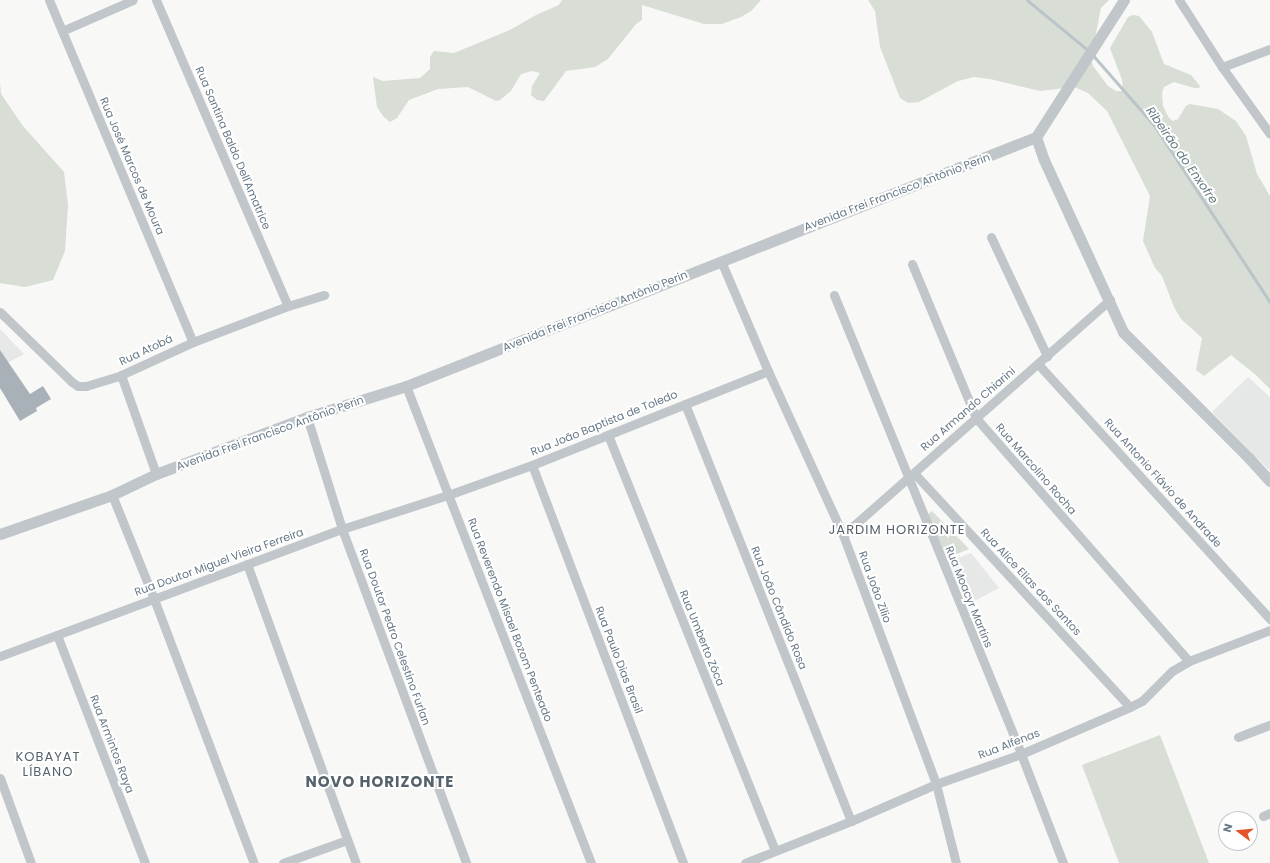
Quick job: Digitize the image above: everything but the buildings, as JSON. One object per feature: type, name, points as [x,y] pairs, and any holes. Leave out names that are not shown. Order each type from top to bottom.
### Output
[{"type":"street","name":"Rua José Marcos de Moura","points":[[49,0],[193,342]]},
{"type":"street","points":[[62,31],[133,0]]},
{"type":"street","name":"Rua Santina Baldo Dell'Amatrice","points":[[156,0],[288,306]]},
{"type":"street","points":[[1124,0],[1036,137],[1044,160],[1110,300],[1123,332],[1249,458],[1270,481]]},
{"type":"street","points":[[1180,0],[1222,67],[1270,134]]},
{"type":"street","points":[[1222,67],[1270,49]]},
{"type":"street","name":"Avenida Frei Francisco Antônio Perin","points":[[0,534],[112,495],[156,474],[307,417],[406,386],[1036,137]]},
{"type":"street","points":[[991,237],[1046,356]]},
{"type":"street","name":"Rua João Zilio","points":[[721,261],[768,371],[843,536],[936,784],[956,863]]},
{"type":"street","name":"Rua Marcolino Rocha","points":[[912,264],[976,418],[1189,661]]},
{"type":"street","name":"Rua Atobá","points":[[0,312],[72,382],[78,386],[86,386],[121,375],[193,342],[288,306],[324,295]]},
{"type":"street","name":"Rua Moacyr Martins","points":[[834,295],[911,476],[1063,863]]},
{"type":"street","name":"Rua Armando Chiarini","points":[[843,536],[1110,300]]},
{"type":"street","name":"Rua Antonio Flávio de Andrade","points":[[1038,364],[1270,620]]},
{"type":"street","name":"Rua João Baptista de Toledo","points":[[448,495],[532,465],[768,371]]},
{"type":"street","points":[[121,375],[156,474]]},
{"type":"street","name":"Rua Reverendo Misael Bozom Penteado","points":[[406,386],[591,863]]},
{"type":"street","name":"Rua João Cândido Rosa","points":[[685,404],[851,821]]},
{"type":"street","name":"Rua Doutor Pedro Celestino Furlan","points":[[307,417],[342,529],[466,863]]},
{"type":"street","name":"Rua Umberto Zóca","points":[[608,435],[775,850]]},
{"type":"street","name":"Rua Paulo Dias Brasil","points":[[532,465],[683,863]]},
{"type":"street","name":"Rua Alice Elias dos Santos","points":[[911,476],[1130,707]]},
{"type":"street","points":[[112,495],[154,598],[254,863]]},
{"type":"street","name":"Rua Doutor Miguel Vieira Ferreira","points":[[0,656],[342,529],[448,495]]},
{"type":"street","points":[[246,564],[356,863]]},
{"type":"street","name":"Rua Alfenas","points":[[745,863],[851,821],[936,784],[1021,754],[1130,707],[1142,701],[1172,671],[1189,661],[1270,630]]},
{"type":"street","name":"Rua Armintos Raya","points":[[57,635],[145,863]]},
{"type":"street","points":[[1238,737],[1270,725]]},
{"type":"street","points":[[0,778],[30,863]]},
{"type":"street","points":[[283,863],[347,840]]},
{"type":"shaded area","points":[[562,0],[761,0],[751,11],[741,17],[722,24],[704,24],[642,5],[642,20],[636,24],[608,59],[595,67],[566,71],[544,101],[537,100],[531,95],[532,86],[540,73],[532,71],[521,74],[511,91],[500,100],[496,101],[468,87],[438,89],[409,100],[397,118],[390,122],[383,116],[377,107],[373,77],[383,81],[420,78],[430,69],[430,57],[434,51],[454,53],[510,30],[536,15],[559,5]]},
{"type":"shaded area","points":[[868,0],[1109,0],[1101,8],[1091,59],[1093,66],[1108,86],[1116,91],[1123,91],[1122,80],[1110,48],[1128,17],[1133,15],[1139,16],[1152,32],[1164,64],[1191,75],[1200,86],[1199,88],[1194,88],[1174,82],[1164,87],[1162,93],[1163,106],[1169,118],[1173,121],[1178,119],[1186,106],[1190,104],[1218,109],[1236,121],[1246,136],[1257,174],[1270,196],[1270,389],[1256,375],[1231,355],[1204,376],[1196,370],[1202,338],[1181,319],[1174,307],[1162,276],[1155,268],[1143,241],[1150,196],[1107,111],[1088,93],[1074,87],[1040,91],[990,79],[974,77],[958,81],[919,102],[908,103],[900,98],[880,47],[875,11]]},
{"type":"shaded area","points":[[0,82],[1,94],[23,126],[64,172],[68,205],[65,251],[53,280],[25,287],[0,283]]},
{"type":"shaded area","points":[[0,329],[24,354],[0,367]]},
{"type":"shaded area","points":[[1248,377],[1270,397],[1270,471],[1212,412]]},
{"type":"shaded area","points":[[932,511],[969,549],[947,558],[927,515]]},
{"type":"shaded area","points":[[971,553],[999,588],[967,605],[948,562]]},
{"type":"shaded area","points":[[1160,735],[1209,863],[1119,863],[1082,765]]},
{"type":"waterway","name":"Ribeirão do Enxofre","points":[[1027,0],[1090,52],[1154,125],[1270,302]]},
{"type":"district","name":"JARDIM HORIZONTE","points":[[897,530]]},
{"type":"district","name":"KOBAYAT LÍBANO","points":[[48,766]]},
{"type":"district","name":"NOVO HORIZONTE","points":[[380,782]]}]
